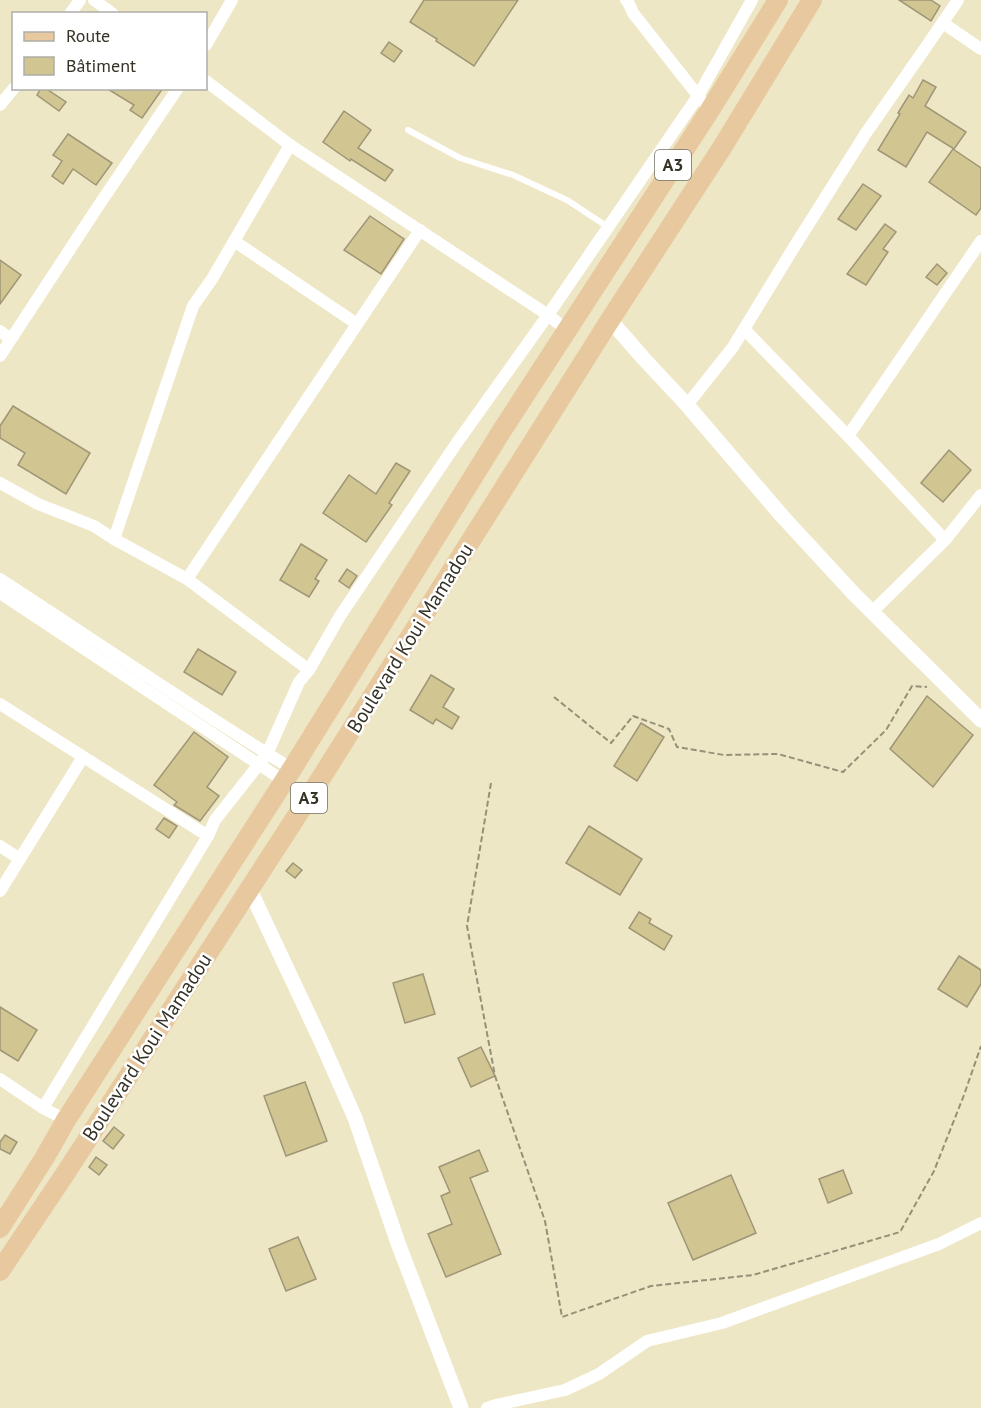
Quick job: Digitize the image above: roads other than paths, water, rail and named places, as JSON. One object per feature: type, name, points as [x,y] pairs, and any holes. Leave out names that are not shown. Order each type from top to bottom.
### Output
[{"type":"main road","name":"Boulevard Koui Mamadou","points":[[0,1228],[66,1120],[287,775],[567,330],[704,103],[778,0]]},
{"type":"main road","name":"Boulevard Koui Mamadou","points":[[0,1271],[309,797],[610,320],[723,146],[812,0]]},
{"type":"main road","points":[[585,300],[610,320]]},
{"type":"street","points":[[94,0],[110,12]]},
{"type":"street","points":[[207,43],[232,0]]},
{"type":"street","points":[[626,0],[633,13],[704,103]]},
{"type":"street","points":[[633,13],[637,0]]},
{"type":"street","points":[[43,1108],[208,836],[215,820],[267,754],[300,682],[346,606],[608,227],[704,103],[752,0]]},
{"type":"street","points":[[687,405],[733,347],[866,133],[958,0]]},
{"type":"street","points":[[943,23],[981,49]]},
{"type":"street","points":[[207,82],[290,145],[548,315],[567,330]]},
{"type":"street","points":[[0,105],[12,90]]},
{"type":"street","points":[[0,356],[177,90]]},
{"type":"street","points":[[114,539],[193,306],[212,279],[290,145]]},
{"type":"street","points":[[187,579],[420,230]]},
{"type":"street","points":[[234,241],[357,324]]},
{"type":"street","points":[[848,436],[981,242]]},
{"type":"street","points":[[610,320],[687,405],[782,516],[854,594],[981,720]]},
{"type":"street","points":[[744,329],[945,540]]},
{"type":"street","points":[[0,331],[12,339]]},
{"type":"street","points":[[0,483],[38,504],[94,526],[187,579],[309,670]]},
{"type":"street","points":[[872,612],[945,540],[981,495]]},
{"type":"street","points":[[0,579],[267,754],[287,775]]},
{"type":"street","points":[[0,593],[259,765],[287,775]]},
{"type":"street","points":[[0,704],[208,836]]},
{"type":"street","points":[[0,891],[83,757]]},
{"type":"street","points":[[0,846],[20,859]]},
{"type":"street","points":[[249,888],[355,1118],[398,1243],[461,1408]]},
{"type":"street","points":[[0,1079],[43,1108],[66,1120]]},
{"type":"street","points":[[488,1408],[565,1390],[599,1374],[647,1341],[722,1323],[939,1244],[981,1223]]},
{"type":"lane","points":[[408,130],[460,158],[513,175],[567,200],[608,227]]}]
